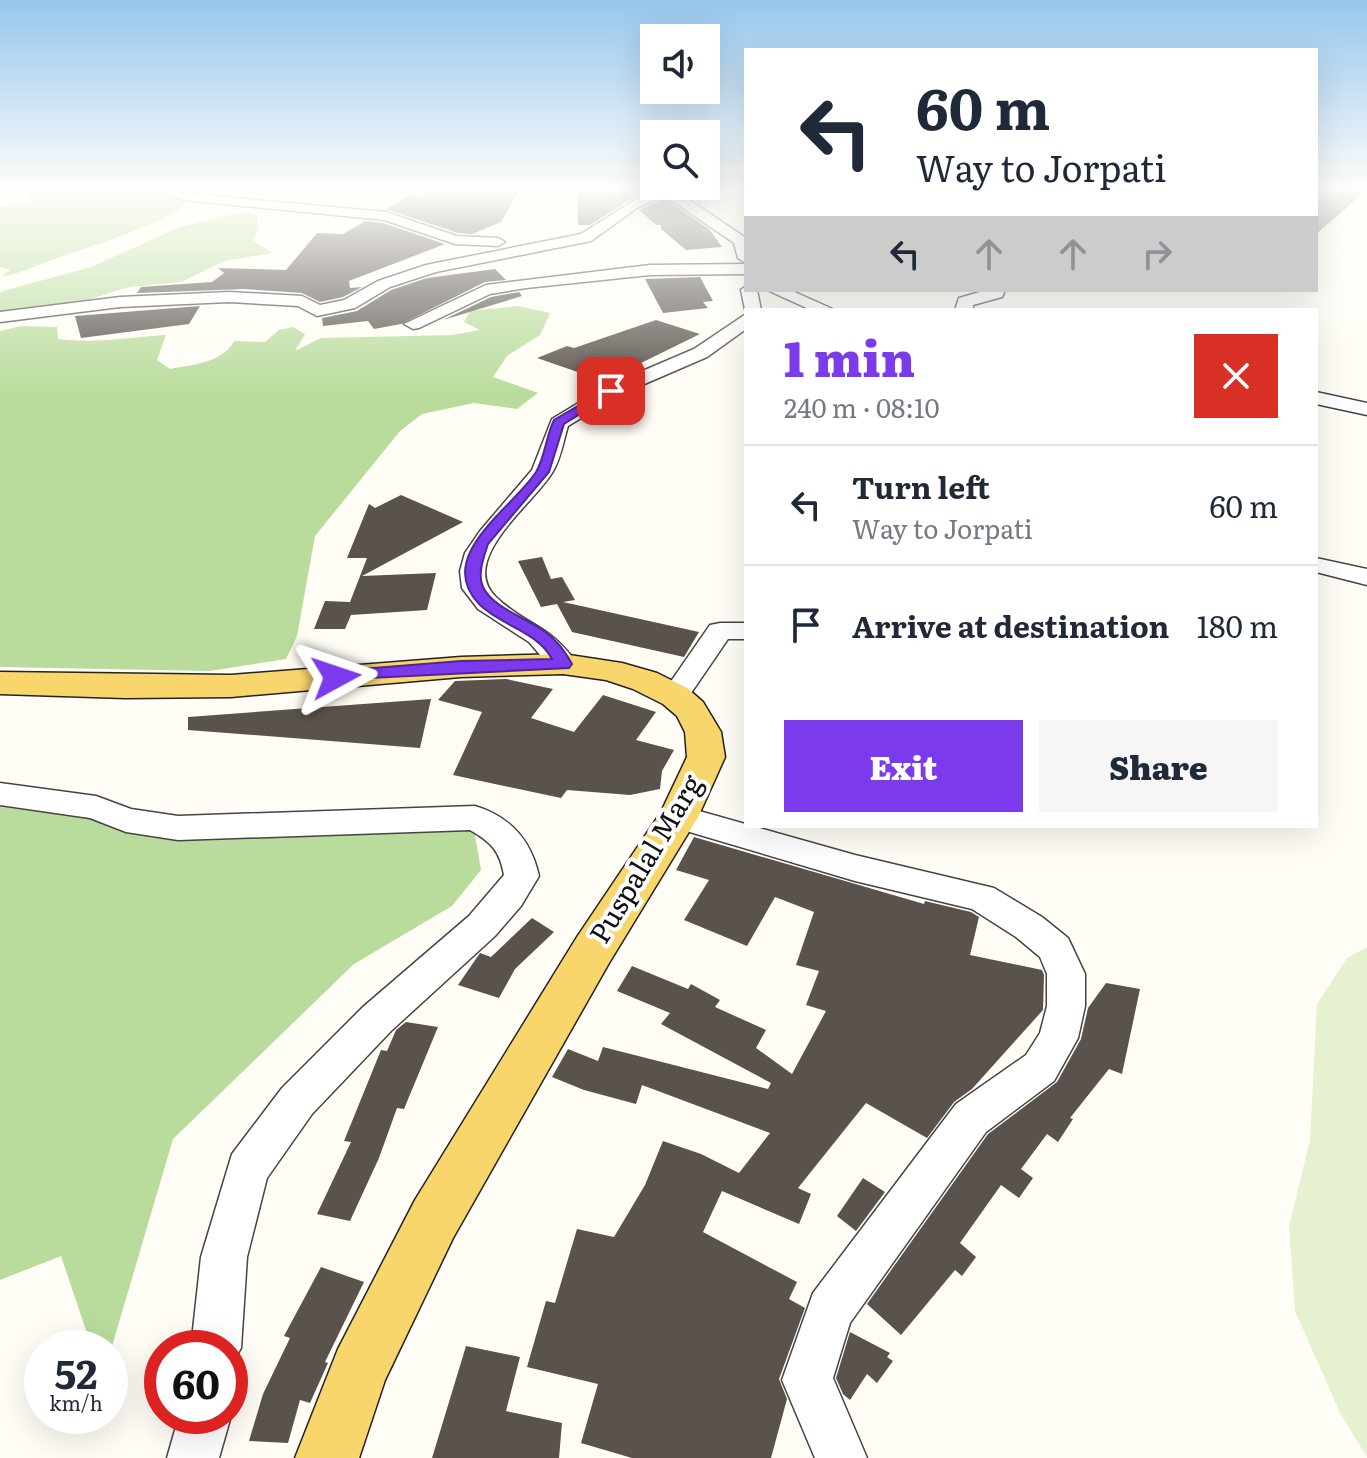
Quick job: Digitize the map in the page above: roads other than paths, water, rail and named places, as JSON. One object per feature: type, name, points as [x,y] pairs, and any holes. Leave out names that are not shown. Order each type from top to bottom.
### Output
[{"type":"main road","name":"Puspalal Marg","points":[[0,683],[231,686],[461,667],[563,664],[610,670],[645,681],[675,696],[691,710],[703,732],[706,757],[678,817],[593,950],[434,1219],[359,1370],[327,1458]]},
{"type":"street","points":[[0,317],[120,302],[229,297],[302,301],[318,320],[384,284],[432,268],[477,259]]},
{"type":"street","points":[[413,324],[486,290],[526,283],[650,270],[744,269]]},
{"type":"street","points":[[780,292],[821,308]]},
{"type":"street","points":[[964,308],[965,302],[996,292]]},
{"type":"street","points":[[563,664],[555,649],[539,634],[486,602],[473,584],[475,558],[481,543],[543,472],[559,423],[611,391],[694,356],[731,336],[744,321]]},
{"type":"street","points":[[1318,398],[1367,409]]},
{"type":"street","points":[[1318,565],[1367,577]]},
{"type":"street","points":[[675,696],[720,631],[744,631]]},
{"type":"street","points":[[0,794],[96,807],[126,820],[178,828],[475,818],[505,835],[517,851],[522,876],[509,896],[482,926],[377,1019],[297,1101],[247,1169],[224,1257],[218,1330]]},
{"type":"street","points":[[678,817],[855,868],[982,898],[1029,927],[1055,948],[1066,974],[1066,1006],[1058,1038],[1040,1068],[971,1118],[830,1310],[807,1380],[827,1419],[841,1458]]},
{"type":"street","points":[[193,1458],[200,1434]]}]
